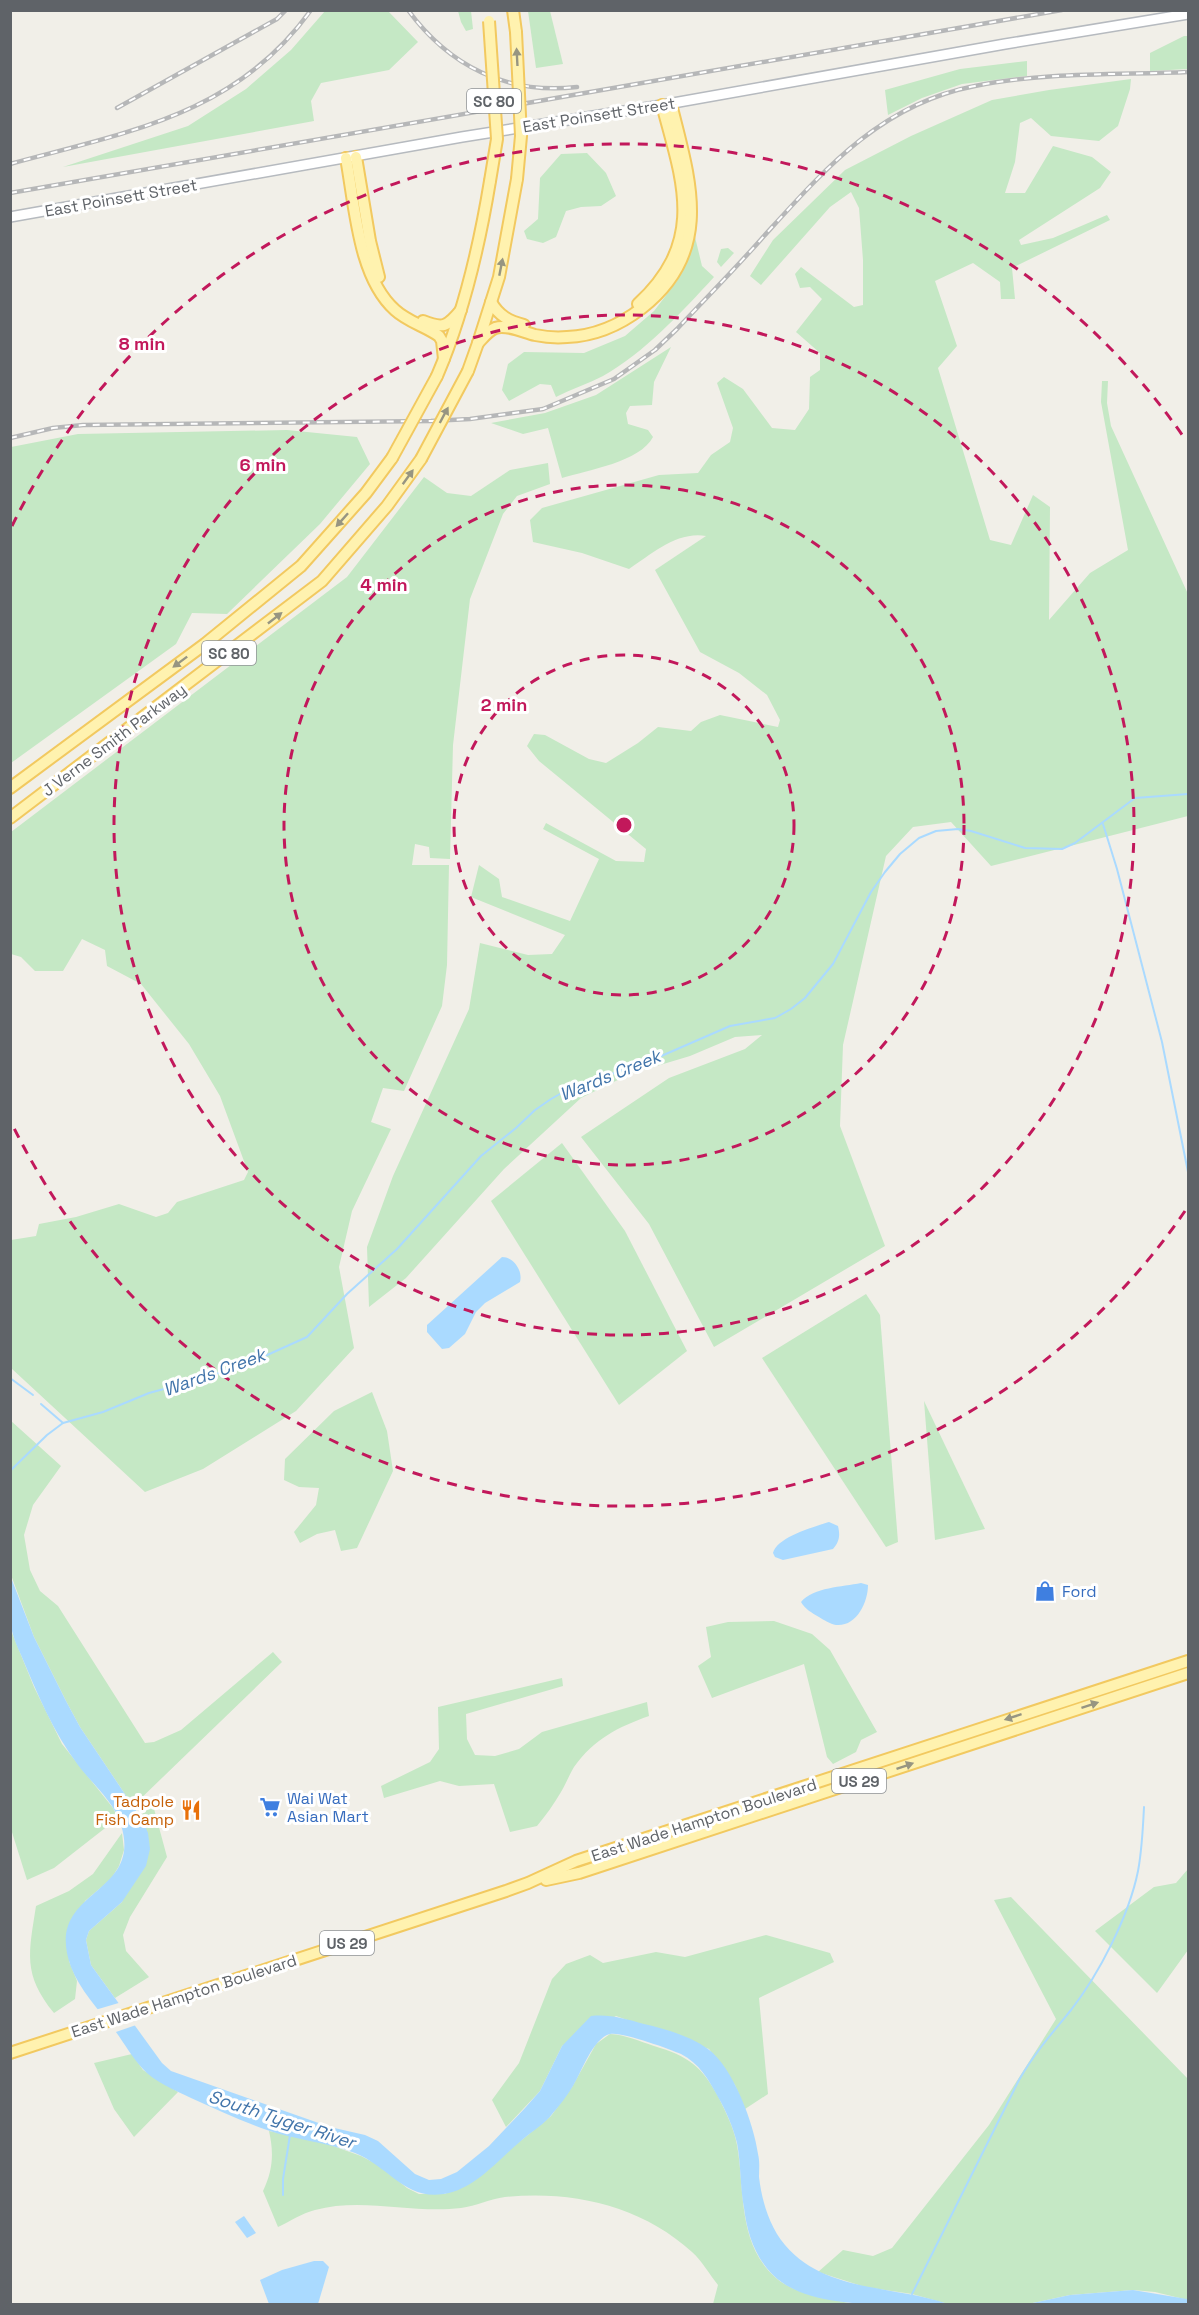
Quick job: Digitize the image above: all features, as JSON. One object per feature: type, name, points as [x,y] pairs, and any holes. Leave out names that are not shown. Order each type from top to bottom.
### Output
[{"type":"main road","name":"J Verne Smith Parkway","points":[[10,818],[322,581],[387,506],[421,459],[468,370],[499,277],[517,179],[521,136],[513,10]]},
{"type":"main road","name":"East Poinsett Street","points":[[10,217],[1188,14]]},
{"type":"main road","name":"J Verne Smith Parkway","points":[[10,789],[205,644],[301,566],[366,493],[392,458],[444,359],[479,246],[497,139],[488,16]]},
{"type":"main road","points":[[492,302],[497,312],[515,322],[542,330],[573,331],[595,326],[619,316],[639,303],[650,291],[671,263],[681,235],[684,212],[679,170],[666,104]]},
{"type":"main road","points":[[478,344],[489,332],[498,327],[554,337],[601,331],[639,310],[669,282],[689,238],[692,213],[691,186],[666,104]]},
{"type":"main road","points":[[351,158],[375,267],[390,296],[413,315],[438,326],[451,322],[460,310]]},
{"type":"main road","points":[[351,158],[364,253],[374,282],[382,297],[403,317],[439,336],[442,341],[444,359]]},
{"type":"main road","name":"East Wade Hampton Boulevard","points":[[766,1806],[932,1744],[1188,1660]]},
{"type":"main road","name":"East Wade Hampton Boulevard","points":[[528,1883],[579,1873],[632,1856],[714,1823],[1188,1673]]},
{"type":"main road","name":"East Wade Hampton Boulevard","points":[[10,2053],[528,1883],[576,1861],[628,1844],[714,1823]]},
{"type":"main road","points":[[628,1844],[632,1856]]},
{"type":"green space","points":[[325,11],[388,11],[418,42],[389,70],[321,83],[311,101],[314,121],[63,167],[188,126],[246,89],[291,50]]},
{"type":"green space","points":[[458,11],[471,11],[473,29],[466,31]]},
{"type":"green space","points":[[528,11],[550,11],[563,64],[536,68]]},
{"type":"green space","points":[[1188,36],[1188,69],[1150,71],[1150,53]]},
{"type":"green space","points":[[1027,61],[1027,76],[962,84],[922,98],[888,115],[885,90],[960,69]]},
{"type":"green space","points":[[1131,79],[1118,126],[1099,141],[1051,136],[1031,118],[1020,123],[1015,162],[1005,193],[1025,193],[1053,146],[1092,157],[1111,172],[1100,188],[1019,240],[1021,245],[1053,238],[1107,215],[1110,220],[1012,268],[1015,299],[1001,299],[1000,282],[973,263],[935,281],[957,346],[938,368],[990,540],[1011,545],[1033,495],[1050,507],[1049,620],[1090,573],[1128,550],[1101,402],[1102,381],[1108,381],[1107,403],[1111,426],[1188,594],[1188,816],[991,866],[951,822],[913,827],[886,856],[843,1045],[840,1126],[885,1246],[714,1347],[649,1224],[581,1137],[669,1078],[745,1049],[762,1035],[735,1037],[690,1056],[630,1074],[581,1098],[504,1169],[406,1278],[369,1307],[367,1247],[393,1176],[469,1009],[480,943],[528,955],[552,954],[565,935],[471,897],[479,865],[499,879],[502,897],[570,921],[599,859],[543,829],[546,823],[616,861],[644,862],[646,849],[539,761],[527,746],[534,734],[545,735],[589,759],[606,763],[658,727],[691,731],[701,722],[720,715],[778,727],[780,720],[767,695],[739,673],[700,652],[655,570],[706,536],[695,535],[675,540],[629,569],[582,553],[533,542],[530,520],[542,508],[659,475],[698,473],[711,455],[730,442],[733,428],[717,383],[724,377],[743,389],[772,428],[795,430],[809,409],[810,377],[820,370],[820,353],[796,332],[822,299],[810,287],[800,288],[795,274],[801,267],[854,307],[863,305],[863,260],[859,208],[851,192],[830,207],[761,285],[750,276],[773,240],[845,170],[911,136],[992,100]]},
{"type":"green space","points":[[587,153],[606,173],[616,196],[601,206],[581,207],[566,211],[556,237],[543,243],[527,239],[524,231],[538,219],[540,178],[561,154]]},
{"type":"green space","points":[[695,237],[702,266],[714,277],[648,344],[603,376],[556,397],[551,385],[540,384],[509,401],[502,390],[508,364],[524,352],[584,353],[625,336],[654,311],[677,281]]},
{"type":"green space","points":[[728,248],[734,253],[721,267],[717,262],[721,249]]},
{"type":"green space","points":[[671,347],[654,382],[652,405],[630,406],[626,413],[628,424],[648,430],[653,437],[646,446],[625,459],[562,478],[548,428],[523,434],[491,423],[545,413],[596,395]]},
{"type":"green space","points":[[287,430],[357,437],[370,464],[320,524],[227,614],[192,613],[176,644],[11,763],[11,447],[78,434]]},
{"type":"green space","points":[[548,463],[550,484],[517,496],[503,514],[470,599],[453,745],[450,859],[430,858],[429,847],[415,844],[412,865],[449,865],[447,965],[442,1006],[404,1091],[383,1088],[371,1122],[391,1129],[352,1211],[339,1267],[354,1348],[296,1411],[203,1469],[145,1492],[11,1368],[11,1240],[36,1236],[39,1224],[76,1217],[119,1204],[156,1217],[168,1213],[177,1202],[244,1180],[248,1172],[220,1096],[189,1044],[141,984],[107,966],[105,950],[82,939],[63,971],[35,971],[21,957],[11,954],[11,832],[347,577],[424,477],[447,493],[471,496],[510,470]]},
{"type":"green space","points":[[562,1143],[625,1231],[687,1351],[619,1405],[491,1201]]},
{"type":"green space","points":[[866,1294],[880,1315],[898,1542],[886,1547],[762,1358]]},
{"type":"green space","points":[[372,1392],[387,1431],[393,1471],[357,1548],[341,1551],[335,1530],[317,1534],[300,1543],[294,1532],[316,1505],[319,1488],[299,1487],[284,1480],[285,1459],[334,1411]]},
{"type":"green space","points":[[924,1401],[985,1529],[935,1540]]},
{"type":"green space","points":[[10,1420],[61,1466],[33,1505],[24,1535],[30,1570],[40,1591],[58,1606],[145,1743],[154,1742],[181,1730],[273,1652],[282,1662],[133,1806],[80,1727],[66,1701],[34,1637],[11,1575]]},
{"type":"green space","points":[[774,1621],[812,1634],[830,1650],[877,1732],[861,1740],[856,1752],[833,1764],[827,1757],[804,1664],[712,1698],[698,1666],[711,1657],[706,1627],[728,1622]]},
{"type":"green space","points":[[10,1628],[34,1687],[62,1744],[113,1808],[118,1818],[54,1868],[27,1880],[11,1829]]},
{"type":"green space","points":[[562,1678],[563,1686],[466,1714],[467,1739],[475,1755],[495,1756],[519,1749],[542,1732],[647,1702],[649,1716],[598,1741],[574,1767],[550,1809],[537,1826],[510,1832],[494,1784],[459,1786],[440,1781],[384,1798],[381,1786],[430,1762],[439,1749],[438,1707]]},
{"type":"green space","points":[[153,1805],[167,1857],[130,1917],[123,1935],[126,1951],[149,1977],[115,1998],[91,1965],[86,1940],[89,1931],[122,1902],[143,1821],[140,1816]]},
{"type":"green space","points":[[122,1833],[124,1850],[119,1866],[111,1879],[85,1901],[69,1961],[77,1981],[75,1999],[54,2013],[44,1999],[32,1974],[30,1950],[36,1906],[69,1891],[93,1874]]},
{"type":"green space","points":[[1188,1869],[1188,1950],[1157,1993],[1095,1931],[1154,1887],[1176,1883]]},
{"type":"green space","points":[[1011,1897],[1188,2079],[1188,2300],[1155,2292],[1133,2290],[1070,2295],[1028,2304],[948,2304],[912,2294],[865,2287],[818,2272],[843,2250],[873,2256],[892,2248],[989,2125],[1056,2019],[994,1900]]},
{"type":"green space","points":[[766,1935],[830,1953],[834,1962],[759,1998],[768,2094],[745,2109],[735,2085],[709,2049],[616,2016],[562,2046],[540,2091],[506,2127],[492,2100],[519,2063],[552,1979],[566,1964],[590,1955],[603,1963],[656,1952],[685,1957]]},
{"type":"green space","points":[[610,2034],[632,2038],[676,2054],[700,2070],[719,2098],[734,2133],[745,2215],[749,2233],[763,2264],[776,2278],[793,2288],[853,2304],[713,2304],[718,2285],[696,2256],[672,2236],[629,2213],[580,2199],[530,2195],[505,2197],[467,2207],[443,2209],[369,2205],[333,2206],[310,2211],[278,2227],[263,2191],[272,2161],[269,2131],[322,2142],[361,2156],[380,2166],[407,2188],[419,2194],[445,2194],[523,2139],[551,2116],[572,2087],[596,2044]]},
{"type":"green space","points":[[132,2054],[143,2070],[178,2092],[134,2137],[114,2109],[94,2063]]},
{"type":"water","points":[[502,1257],[510,1259],[517,1265],[520,1282],[485,1303],[476,1312],[465,1334],[449,1348],[442,1349],[427,1332],[427,1325]]},
{"type":"water","points":[[829,1522],[838,1526],[839,1529],[838,1541],[833,1549],[783,1560],[775,1557],[773,1553],[781,1542],[797,1533]]},
{"type":"water","name":"South Tyger River","points":[[10,1575],[34,1637],[66,1701],[80,1727],[143,1821],[148,1833],[150,1849],[146,1866],[122,1902],[89,1931],[86,1940],[91,1965],[162,2063],[171,2071],[330,2127],[365,2135],[378,2141],[415,2174],[429,2180],[441,2179],[457,2172],[489,2146],[540,2091],[562,2046],[591,2016],[618,2017],[669,2031],[694,2040],[708,2049],[717,2057],[734,2082],[747,2112],[756,2142],[764,2204],[779,2238],[785,2245],[802,2261],[840,2280],[948,2304],[881,2305],[832,2300],[809,2295],[789,2287],[773,2275],[761,2260],[750,2235],[745,2217],[737,2143],[726,2113],[711,2084],[698,2067],[681,2054],[634,2038],[615,2034],[604,2037],[593,2049],[573,2086],[546,2121],[470,2184],[449,2193],[434,2195],[410,2188],[355,2153],[257,2126],[191,2098],[152,2077],[138,2063],[90,1999],[79,1984],[71,1967],[66,1941],[70,1922],[80,1907],[108,1881],[119,1867],[124,1849],[121,1825],[108,1800],[78,1765],[61,1739],[33,1684],[12,1629]]},
{"type":"water","points":[[861,1583],[868,1585],[863,1606],[855,1618],[843,1625],[827,1622],[809,1611],[801,1602],[821,1590]]},
{"type":"water","points":[[244,2216],[256,2233],[247,2238],[235,2222]]},
{"type":"water","points":[[314,2261],[323,2261],[329,2267],[318,2304],[269,2304],[260,2280],[282,2270]]},
{"type":"water","points":[[1133,2290],[1187,2299],[1188,2304],[1028,2304],[1070,2295]]},
{"type":"pier","points":[[122,2002],[139,2024],[113,2033],[95,2010]]},
{"type":"waterway","name":"Wards Creek","points":[[10,1471],[47,1435],[63,1423],[103,1412],[149,1393],[212,1376],[307,1337],[347,1294],[397,1249],[481,1156],[551,1099],[567,1090],[659,1057],[730,1026],[775,1018],[791,1009],[805,998],[833,964],[871,892],[885,872],[900,854],[919,838],[936,831],[958,829],[1025,848],[1062,849],[1075,843],[1135,798],[1188,794]]},
{"type":"waterway","points":[[1103,824],[1162,1042],[1188,1172]]},
{"type":"waterway","points":[[10,1378],[33,1395]]},
{"type":"waterway","points":[[41,1404],[63,1423]]},
{"type":"waterway","points":[[912,2294],[1019,2080],[1037,2052],[1082,1996],[1112,1944],[1128,1907],[1138,1871],[1144,1807]]},
{"type":"waterway","name":"South Tyger River","points":[[283,2195],[283,2179],[290,2135]]},
{"type":"railway","points":[[117,108],[277,19],[286,10]]},
{"type":"railway","points":[[10,164],[137,129],[214,96],[249,74],[281,45],[311,10]]},
{"type":"railway","points":[[408,10],[442,47],[461,61],[482,72],[504,81],[527,86],[577,87]]},
{"type":"railway","points":[[10,193],[1062,10]]},
{"type":"railway","points":[[10,438],[53,428],[83,425],[431,421],[470,419],[543,409],[614,379],[655,350],[833,164],[883,124],[911,108],[941,95],[975,86],[1028,78],[1188,72]]},
{"type":"place","name":"Ford","points":[[1045,1591]]},
{"type":"place","name":"Wai Wat Asian Mart","points":[[270,1807]]},
{"type":"place","name":"Tadpole Fish Camp","points":[[191,1810]]}]
